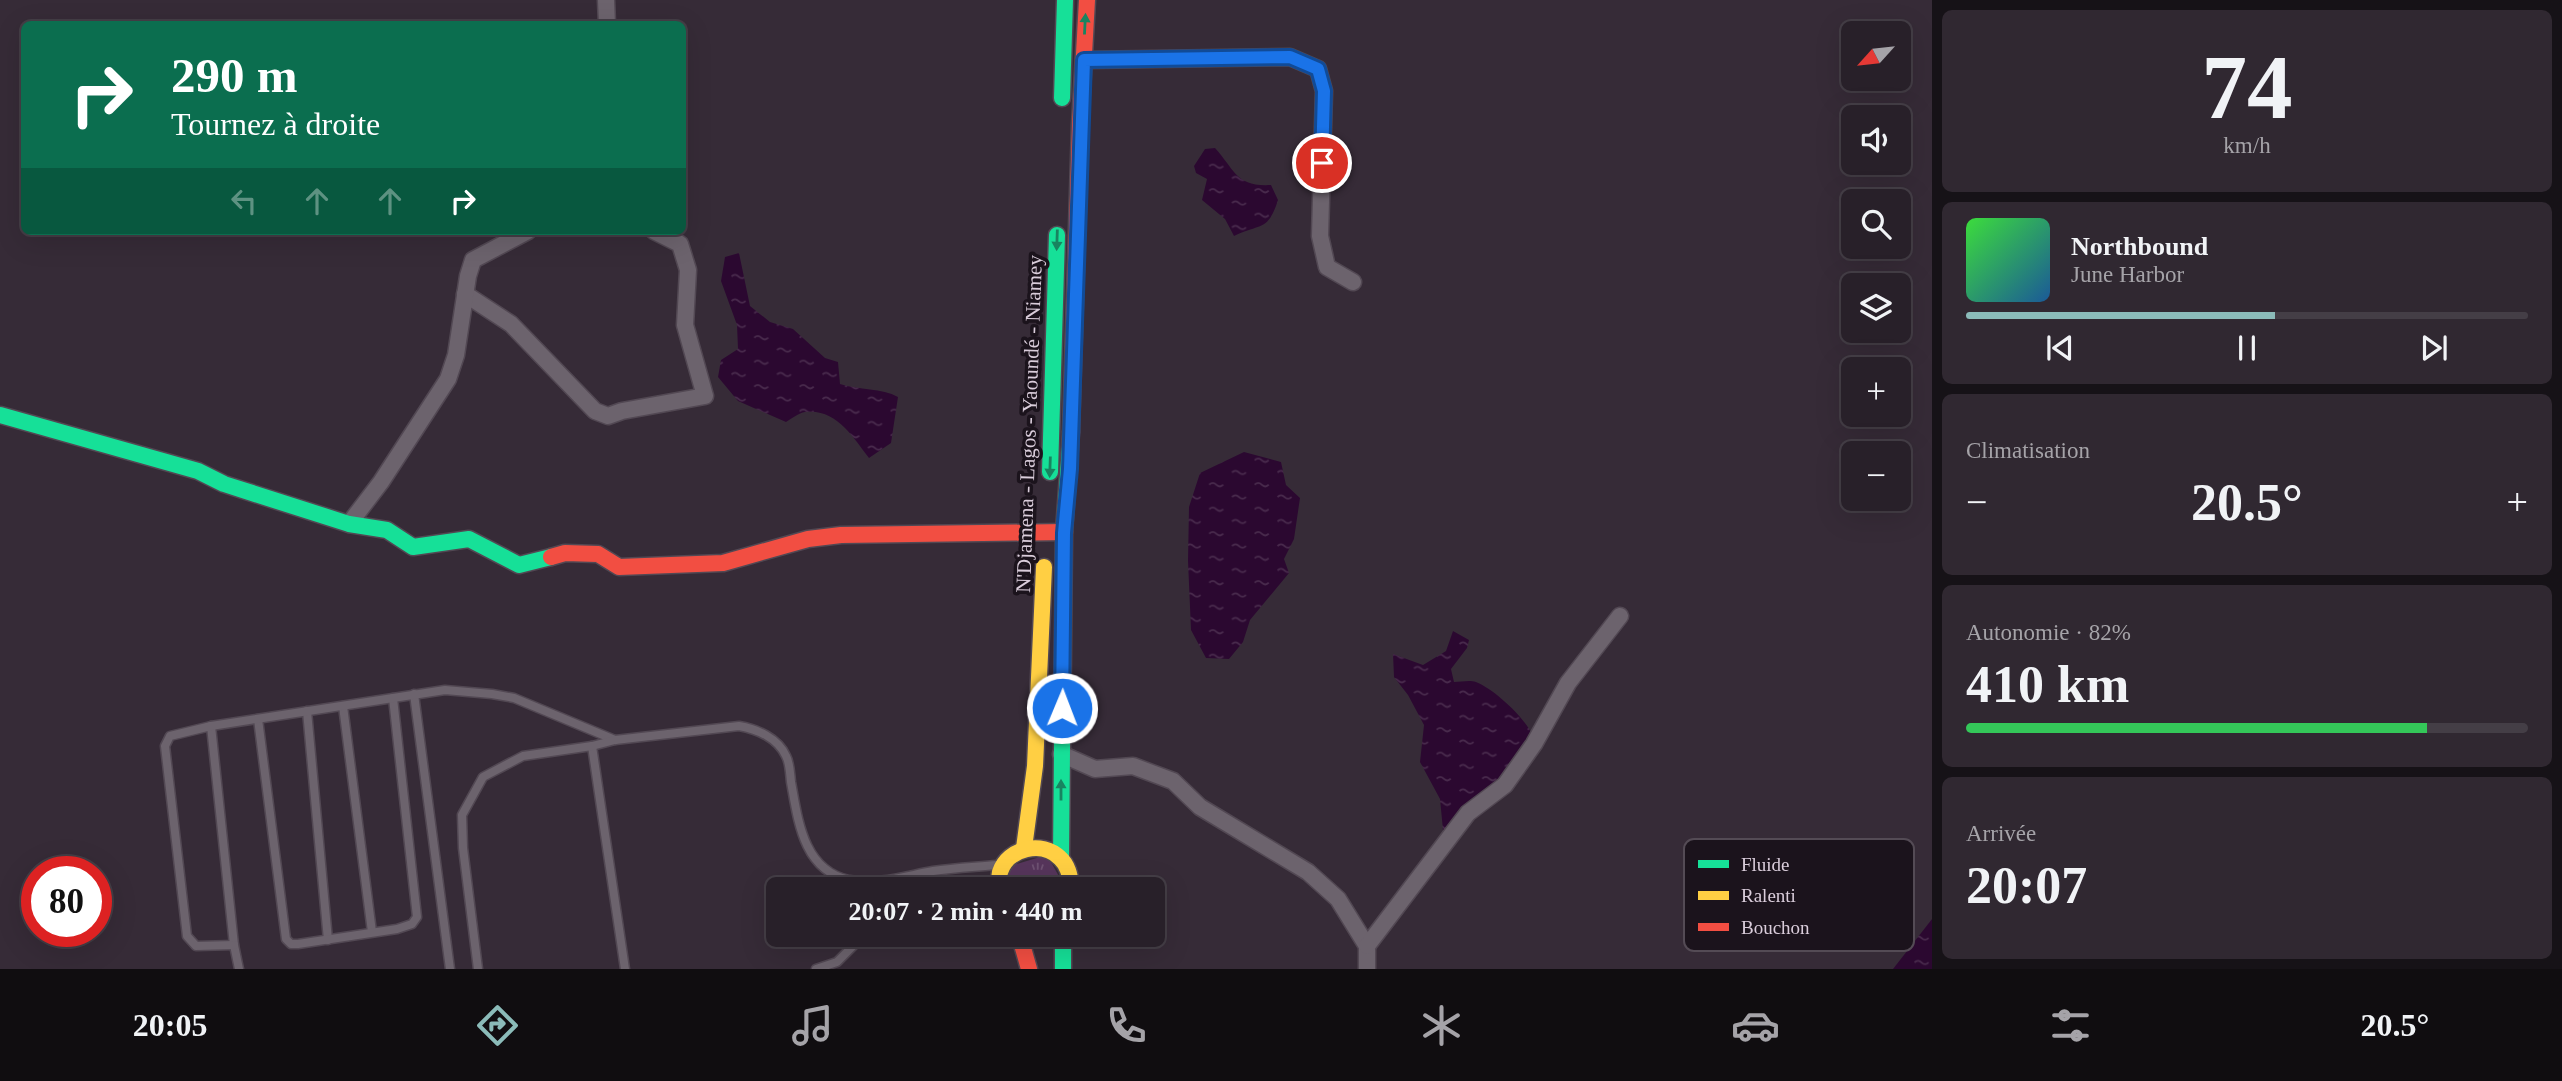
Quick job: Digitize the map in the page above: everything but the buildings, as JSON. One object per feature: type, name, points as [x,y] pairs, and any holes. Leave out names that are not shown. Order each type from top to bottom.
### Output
[{"type":"main road","points":[[1061,111],[1065,0]]},
{"type":"main road","name":"N'Djamena - Lagos - Yaoundé - Niamey","points":[[1071,877],[1061,858],[1064,533],[1070,469],[1087,0]]},
{"type":"main road","name":"N'Djamena - Lagos - Yaoundé - Niamey","points":[[1048,494],[1058,224]]},
{"type":"main road","points":[[0,415],[198,471],[224,484],[349,524],[387,530],[413,547],[469,539],[519,565],[565,553],[598,554],[619,567],[723,563],[808,539],[841,535],[1046,527],[1064,533]]},
{"type":"main road","name":"N'Djamena - Lagos - Yaoundé - Niamey","points":[[1024,848],[1035,766],[1046,527]]},
{"type":"main road","points":[[999,877],[1003,864],[1009,857],[1024,848],[1044,848],[1061,858]]},
{"type":"main road","points":[[1023,947],[1029,969]]},
{"type":"main road","points":[[1063,947],[1063,969]]},
{"type":"street","points":[[606,0],[607,21]]},
{"type":"street","points":[[1084,60],[1290,57],[1318,69],[1324,91],[1320,236],[1327,267],[1353,282]]},
{"type":"street","points":[[349,524],[381,482],[449,379],[456,355],[473,260],[520,235]]},
{"type":"street","points":[[465,294],[512,324],[594,411],[608,416],[705,396],[685,325],[688,270],[680,244],[662,235]]},
{"type":"street","points":[[1367,946],[1468,813],[1505,785],[1534,744],[1568,682],[1620,616]]},
{"type":"street","points":[[1061,754],[1095,769],[1133,766],[1172,781],[1200,807],[1308,872],[1338,899],[1367,946],[1367,969]]},
{"type":"lane","points":[[234,945],[196,946],[187,936],[165,746],[170,736],[211,726],[445,690],[514,698],[615,740]]},
{"type":"lane","points":[[414,694],[450,969]]},
{"type":"lane","points":[[258,719],[286,939],[291,944],[328,940],[397,929],[412,924],[417,917],[393,698]]},
{"type":"lane","points":[[342,706],[372,932]]},
{"type":"lane","points":[[307,711],[328,940]]},
{"type":"lane","points":[[211,726],[234,945],[239,969]]},
{"type":"lane","points":[[478,969],[463,848],[462,815],[483,777],[523,756],[615,740],[738,726],[754,729],[776,742],[787,757],[799,827],[808,849],[827,871],[847,879],[874,883],[937,870],[1003,864]]},
{"type":"lane","points":[[592,746],[625,969]]},
{"type":"lane","points":[[816,969],[837,962],[852,947]]},
{"type":"green space","points":[[1047,855],[1059,877],[1008,877],[1010,866]]},
{"type":"water","points":[[1215,148],[1243,180],[1259,185],[1271,185],[1278,200],[1267,222],[1234,236],[1225,219],[1202,200],[1207,179],[1196,173],[1194,166],[1205,149]]},
{"type":"water","points":[[739,253],[750,306],[770,322],[793,329],[825,358],[838,362],[840,384],[898,397],[891,443],[869,458],[850,433],[835,419],[816,412],[805,412],[786,422],[738,401],[718,377],[721,360],[738,349],[737,325],[721,281],[725,257]]},
{"type":"water","points":[[1244,452],[1281,462],[1286,485],[1300,498],[1294,539],[1284,559],[1289,573],[1250,620],[1243,642],[1229,659],[1206,658],[1191,630],[1189,507],[1200,473]]},
{"type":"water","points":[[1453,631],[1469,640],[1467,648],[1451,669],[1454,682],[1474,681],[1500,697],[1516,712],[1532,734],[1505,774],[1449,831],[1443,830],[1440,799],[1420,762],[1424,725],[1408,695],[1394,677],[1393,654],[1423,665],[1446,651]]},
{"type":"water","points":[[1932,919],[1932,969],[1893,969],[1907,951],[1914,951],[1914,942]]},
{"type":"traffic: fast","points":[[1062,98],[1065,0]]},
{"type":"traffic: fast","points":[[1050,472],[1057,235]]},
{"type":"traffic: fast","points":[[0,415],[198,471],[224,484],[349,524],[387,530],[413,547],[469,539],[519,565],[551,557]]},
{"type":"traffic: fast","points":[[1061,858],[1064,532],[1071,432]]},
{"type":"traffic: fast","points":[[1063,947],[1063,969]]},
{"type":"traffic: slow","points":[[1024,848],[1035,766],[1044,567]]},
{"type":"traffic: slow","points":[[999,877],[1010,857],[1026,849],[1035,848],[1053,852],[1063,861],[1070,877]]},
{"type":"traffic: jam","points":[[1071,432],[1080,126],[1087,0]]},
{"type":"traffic: jam","points":[[551,557],[565,553],[598,554],[619,567],[723,563],[808,539],[841,535],[1064,532]]},
{"type":"traffic: jam","points":[[1023,947],[1029,969]]},
{"type":"route","points":[[1062,708],[1064,533],[1070,469],[1084,60],[1290,57],[1318,69],[1324,91],[1322,163]]}]
